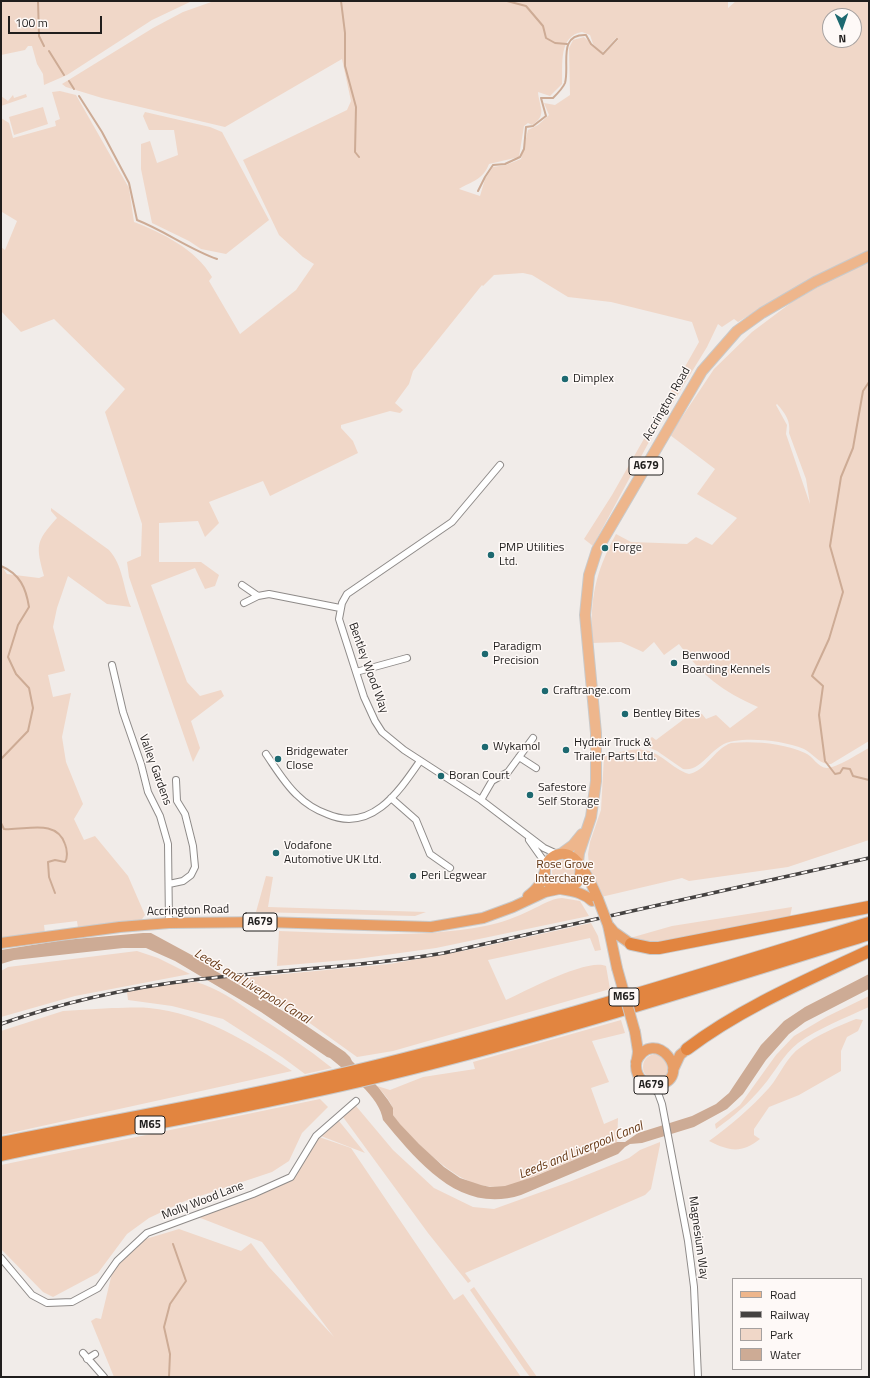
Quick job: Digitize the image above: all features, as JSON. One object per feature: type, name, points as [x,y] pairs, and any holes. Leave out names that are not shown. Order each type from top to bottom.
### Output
[{"type":"highway","points":[[560,854],[574,857],[579,864]]},
{"type":"highway","name":"A679","points":[[546,868],[560,854]]},
{"type":"highway","name":"A679","points":[[562,889],[570,888],[578,880],[581,871],[579,864]]},
{"type":"highway","name":"A679","points":[[579,864],[588,876],[595,900],[605,922],[635,1032],[638,1050],[636,1062],[638,1076],[645,1083],[651,1086],[660,1085],[671,1074],[670,1058],[660,1050],[654,1049],[642,1041],[635,1032]]},
{"type":"highway","points":[[546,868],[548,882],[562,889],[583,894],[595,900]]},
{"type":"highway","name":"Accrington Road","points":[[517,905],[537,889],[546,868]]},
{"type":"highway","name":"Accrington Road","points":[[1,943],[113,927],[169,923],[265,922],[432,927],[483,918],[545,892],[562,889]]},
{"type":"highway","points":[[605,922],[614,932],[631,944],[650,948],[659,948],[869,907]]},
{"type":"highway","name":"M65","points":[[297,1090],[586,1008],[869,923]]},
{"type":"highway","name":"M65","points":[[1,1147],[386,1074],[581,1021],[869,934]]},
{"type":"highway","points":[[671,1074],[680,1055],[710,1032],[762,1003],[869,951]]},
{"type":"highway","name":"A679","points":[[636,1062],[643,1053],[654,1049]]},
{"type":"main road","name":"Accrington Road","points":[[579,864],[586,829],[593,805],[597,767],[596,733],[585,615],[590,575],[597,550],[702,371],[716,353],[737,331],[762,313],[815,282],[869,256]]},
{"type":"main road","name":"Accrington Road","points":[[560,854],[573,844],[586,829]]},
{"type":"street","points":[[244,603],[258,596],[269,594],[340,608],[347,594],[452,522],[500,465]]},
{"type":"street","points":[[242,585],[258,596]]},
{"type":"street","name":"Bentley Wood Way","points":[[340,608],[339,619],[364,697],[374,721],[382,732],[391,741],[420,761],[481,800],[544,848],[560,854]]},
{"type":"street","points":[[356,672],[407,658]]},
{"type":"street","name":"Valley Gardens","points":[[112,665],[123,712],[148,792],[160,816],[168,844],[169,923]]},
{"type":"street","points":[[481,800],[492,781],[508,772],[533,738]]},
{"type":"street","points":[[266,754],[296,794],[313,808],[339,820],[353,820],[370,815],[401,788],[420,761]]},
{"type":"street","points":[[519,757],[536,768]]},
{"type":"street","name":"Valley Gardens","points":[[169,884],[183,881],[191,875],[195,867],[193,846],[185,814],[177,801],[176,780]]},
{"type":"street","points":[[391,798],[416,820],[430,854],[450,868]]},
{"type":"street","name":"Bentley Wood Way","points":[[522,831],[538,851],[546,868]]},
{"type":"street","name":"Magnesium Way","points":[[662,1104],[663,1092],[671,1074]]},
{"type":"street","name":"Magnesium Way","points":[[651,1086],[658,1093],[662,1104],[688,1241],[694,1295],[698,1377]]},
{"type":"street","name":"Molly Wood Lane","points":[[1,1258],[32,1295],[47,1303],[72,1302],[98,1288],[117,1260],[147,1233],[253,1194],[290,1176],[316,1136],[354,1103]]},
{"type":"street","points":[[82,1354],[104,1377]]},
{"type":"street","points":[[87,1359],[95,1354]]},
{"type":"green space","points":[[1,1],[192,1],[152,20],[67,75],[44,85],[43,74],[37,64],[32,46],[28,46],[25,50],[1,55]]},
{"type":"green space","points":[[214,1],[728,1],[728,8],[736,1],[869,1],[869,251],[816,276],[738,322],[734,319],[722,327],[718,324],[707,347],[650,440],[593,546],[584,539],[612,495],[699,342],[692,322],[611,302],[568,297],[532,275],[523,273],[494,275],[483,286],[482,285],[413,371],[409,384],[395,403],[403,410],[400,413],[390,411],[341,425],[341,428],[353,441],[358,453],[270,496],[263,481],[209,502],[219,523],[205,537],[198,521],[159,523],[159,562],[201,562],[219,575],[215,586],[205,589],[195,568],[151,585],[187,682],[200,696],[221,690],[224,696],[191,721],[200,748],[193,762],[129,577],[127,562],[141,556],[142,524],[105,412],[125,389],[54,319],[21,332],[1,311],[1,247],[5,250],[17,221],[2,212],[1,214],[1,118],[9,123],[13,138],[56,126],[55,121],[60,119],[52,92],[60,91],[76,95],[129,188],[134,222],[156,231],[178,243],[197,258],[212,277],[209,281],[240,334],[296,290],[314,264],[303,257],[279,235],[243,160],[347,110],[351,101],[342,59],[225,127],[102,98],[66,87],[62,84],[153,28],[183,12]],"holes":[[[582,32],[590,35],[593,44],[602,53],[616,38],[618,40],[603,55],[584,37],[573,40],[569,48],[570,95],[555,105],[544,103],[549,115],[538,125],[528,130],[521,159],[506,165],[493,167],[485,179],[480,196],[459,189],[473,182],[484,174],[489,164],[519,157],[524,126],[528,123],[532,125],[540,118],[541,110],[538,92],[550,96],[562,84],[562,60],[565,45],[574,35]]]},
{"type":"green space","points":[[26,94],[27,97],[1,106],[1,96],[8,101],[13,95],[14,98]]},
{"type":"green space","points":[[43,107],[48,124],[14,135],[9,117]]},
{"type":"green space","points":[[145,112],[210,127],[222,132],[269,220],[226,254],[201,249],[189,241],[152,223],[141,169],[141,144],[150,141],[157,163],[178,155],[174,130],[149,130],[143,116]]},
{"type":"green space","points":[[869,262],[869,741],[831,764],[827,764],[804,749],[788,744],[760,740],[734,741],[719,747],[696,767],[683,769],[657,751],[644,745],[644,743],[652,737],[656,740],[692,713],[702,714],[706,719],[716,715],[730,728],[758,707],[734,695],[714,682],[696,665],[679,644],[664,655],[654,642],[643,652],[621,642],[592,643],[592,612],[595,586],[603,561],[616,534],[631,542],[687,544],[696,537],[712,545],[737,518],[697,494],[715,469],[670,435],[714,369],[752,332],[792,302],[825,283]],"holes":[[[777,404],[785,414],[788,421],[789,433],[806,479],[810,504],[786,434],[787,425],[776,405]]]},
{"type":"green space","points":[[51,508],[109,550],[114,556],[120,570],[131,607],[107,604],[68,576],[57,608],[53,627],[65,671],[48,675],[53,697],[71,693],[62,737],[66,762],[83,804],[74,819],[84,840],[95,836],[128,876],[145,915],[140,922],[78,928],[77,921],[44,925],[45,933],[1,939],[1,565],[7,574],[39,578],[44,576],[39,545],[45,533],[57,518],[51,511]]},
{"type":"green space","points":[[749,742],[787,747],[808,755],[821,766],[827,768],[842,763],[869,748],[869,840],[788,867],[689,881],[682,878],[601,897],[589,865],[588,854],[590,842],[601,810],[604,756],[634,750],[649,751],[655,753],[683,772],[689,774],[700,769],[720,750],[731,743]]},
{"type":"green space","name":"Rose Grove Interchange","points":[[564,860],[573,863],[576,872],[573,881],[564,884],[555,881],[552,872],[555,863]]},
{"type":"green space","points":[[266,876],[273,877],[268,907],[426,912],[415,916],[256,912]]},
{"type":"green space","points":[[562,898],[580,901],[589,916],[436,948],[357,959],[277,966],[279,931],[356,934],[408,934],[460,930],[485,926],[503,921],[550,901]]},
{"type":"green space","points":[[792,907],[790,917],[653,944],[630,938],[672,926]]},
{"type":"green space","points":[[591,923],[598,936],[601,950],[595,951],[590,938],[488,960],[506,1000],[541,983],[571,971],[597,965],[606,966],[610,989],[393,1051],[357,1057],[265,991],[259,996],[231,979],[390,964],[473,949]]},
{"type":"green space","points":[[137,951],[158,958],[190,974],[75,996],[1,1017],[1,971],[8,967]]},
{"type":"green space","points":[[196,982],[219,991],[293,1039],[332,1068],[305,1074],[282,1057],[223,1019],[172,1006],[128,1000],[127,992],[168,984]]},
{"type":"green space","points":[[869,996],[869,1007],[823,1028],[798,1043],[788,1053],[752,1098],[716,1129],[715,1124],[740,1105],[776,1055],[794,1036],[826,1017]]},
{"type":"green space","points":[[112,1008],[149,1008],[169,1011],[206,1022],[242,1040],[292,1071],[1,1135],[1,1031],[63,1011]]},
{"type":"green space","points":[[856,1019],[863,1020],[858,1031],[847,1037],[841,1051],[841,1071],[799,1095],[769,1107],[754,1129],[754,1135],[760,1139],[741,1149],[729,1149],[709,1141],[740,1116],[769,1088],[787,1061],[796,1051],[821,1035]]},
{"type":"green space","points":[[621,1020],[625,1033],[592,1041],[609,1082],[591,1088],[604,1124],[618,1118],[617,1142],[513,1185],[499,1187],[476,1184],[455,1174],[426,1151],[400,1125],[393,1115],[393,1109],[390,1103],[377,1086],[390,1090],[423,1077],[475,1069],[473,1062]]},
{"type":"green space","points":[[656,1054],[666,1057],[669,1067],[666,1077],[656,1080],[646,1077],[643,1067],[646,1057]]},
{"type":"green space","points":[[320,1099],[328,1107],[302,1133],[289,1161],[272,1172],[185,1201],[149,1218],[127,1234],[98,1273],[53,1297],[43,1292],[1,1249],[1,1165]]},
{"type":"green space","points":[[356,1106],[393,1150],[434,1188],[473,1207],[494,1209],[569,1182],[629,1158],[640,1150],[660,1142],[660,1145],[651,1189],[645,1195],[465,1273],[471,1281],[468,1283],[428,1233],[343,1117]]},
{"type":"green space","points":[[339,1121],[365,1153],[321,1136]]},
{"type":"green space","points":[[319,1137],[351,1148],[454,1300],[463,1294],[521,1377],[114,1377],[91,1321],[96,1318],[101,1319],[114,1265],[139,1241],[179,1229],[241,1251],[251,1243],[269,1267],[334,1337],[262,1242],[198,1217],[296,1174]]},
{"type":"green space","points":[[474,1287],[537,1377],[530,1377],[524,1369],[470,1290]]},
{"type":"water","points":[[151,933],[212,966],[214,970],[298,1020],[345,1052],[378,1087],[393,1108],[393,1115],[419,1144],[444,1167],[460,1178],[490,1187],[505,1186],[533,1177],[617,1142],[625,1142],[638,1133],[692,1116],[716,1104],[729,1093],[761,1045],[784,1021],[805,1007],[869,974],[869,989],[805,1022],[789,1034],[766,1060],[743,1094],[727,1109],[694,1127],[642,1143],[630,1144],[618,1154],[521,1195],[499,1199],[479,1198],[460,1191],[442,1181],[426,1167],[383,1120],[381,1111],[362,1086],[330,1058],[261,1012],[175,961],[146,948],[123,948],[14,960],[1,964],[1,950],[64,940]]},
{"type":"waterway","points":[[38,1],[39,36],[44,46]]},
{"type":"waterway","points":[[341,1],[345,33],[345,66],[356,107],[355,152],[359,157]]},
{"type":"waterway","points":[[507,1],[526,6],[543,26],[546,38],[555,43],[567,44]]},
{"type":"waterway","points":[[478,191],[493,165],[505,164],[520,157],[524,149],[526,127],[533,126],[546,116],[541,98],[553,98],[564,85],[566,76],[566,52],[571,40],[577,36],[586,35],[591,44],[603,54],[617,39]]},
{"type":"waterway","points":[[49,51],[64,75]]},
{"type":"waterway","points":[[69,81],[74,89]]},
{"type":"waterway","points":[[79,96],[102,132],[129,183],[137,220],[217,259]]},
{"type":"waterway","points":[[869,382],[863,391],[853,448],[841,477],[830,546],[843,592],[829,639],[812,676],[823,686],[819,715],[825,761],[835,774],[840,773],[843,768],[850,769],[853,776],[869,780]]},
{"type":"waterway","points":[[1,566],[8,569],[21,582],[28,600],[29,607],[18,625],[8,657],[16,674],[29,688],[33,708],[28,731],[1,759]]},
{"type":"waterway","points":[[1,823],[4,829],[47,828],[55,831],[61,836],[66,848],[66,860],[65,862],[55,860],[48,862],[49,877],[55,893]]},
{"type":"waterway","points":[[169,1377],[170,1354],[164,1327],[170,1304],[186,1281],[173,1244]]},
{"type":"railway","points":[[1,1024],[48,1009],[144,987],[193,980],[382,962],[444,953],[869,858]]},
{"type":"place","name":"Dimplex","points":[[565,379]]},
{"type":"place","name":"Forge","points":[[605,548]]},
{"type":"place","name":"PMP Utilities Ltd.","points":[[491,555]]},
{"type":"place","name":"Paradigm Precision","points":[[485,654]]},
{"type":"place","name":"Benwood Boarding Kennels","points":[[674,663]]},
{"type":"place","name":"Craftrange.com","points":[[545,691]]},
{"type":"place","name":"Bentley Bites","points":[[625,714]]},
{"type":"place","name":"Wykamol","points":[[485,747]]},
{"type":"place","name":"Hydrair Truck & Trailer Parts Ltd.","points":[[566,750]]},
{"type":"place","name":"Bridgewater Close","points":[[278,759]]},
{"type":"place","name":"Boran Court","points":[[441,776]]},
{"type":"place","name":"Safestore Self Storage","points":[[530,795]]},
{"type":"place","name":"Vodafone Automotive UK Ltd.","points":[[276,853]]},
{"type":"place","name":"Peri Legwear","points":[[413,876]]},
{"type":"water label","name":"Leeds and Liverpool Canal","points":[[252,987]]},
{"type":"water label","name":"Leeds and Liverpool Canal","points":[[581,1151]]}]
